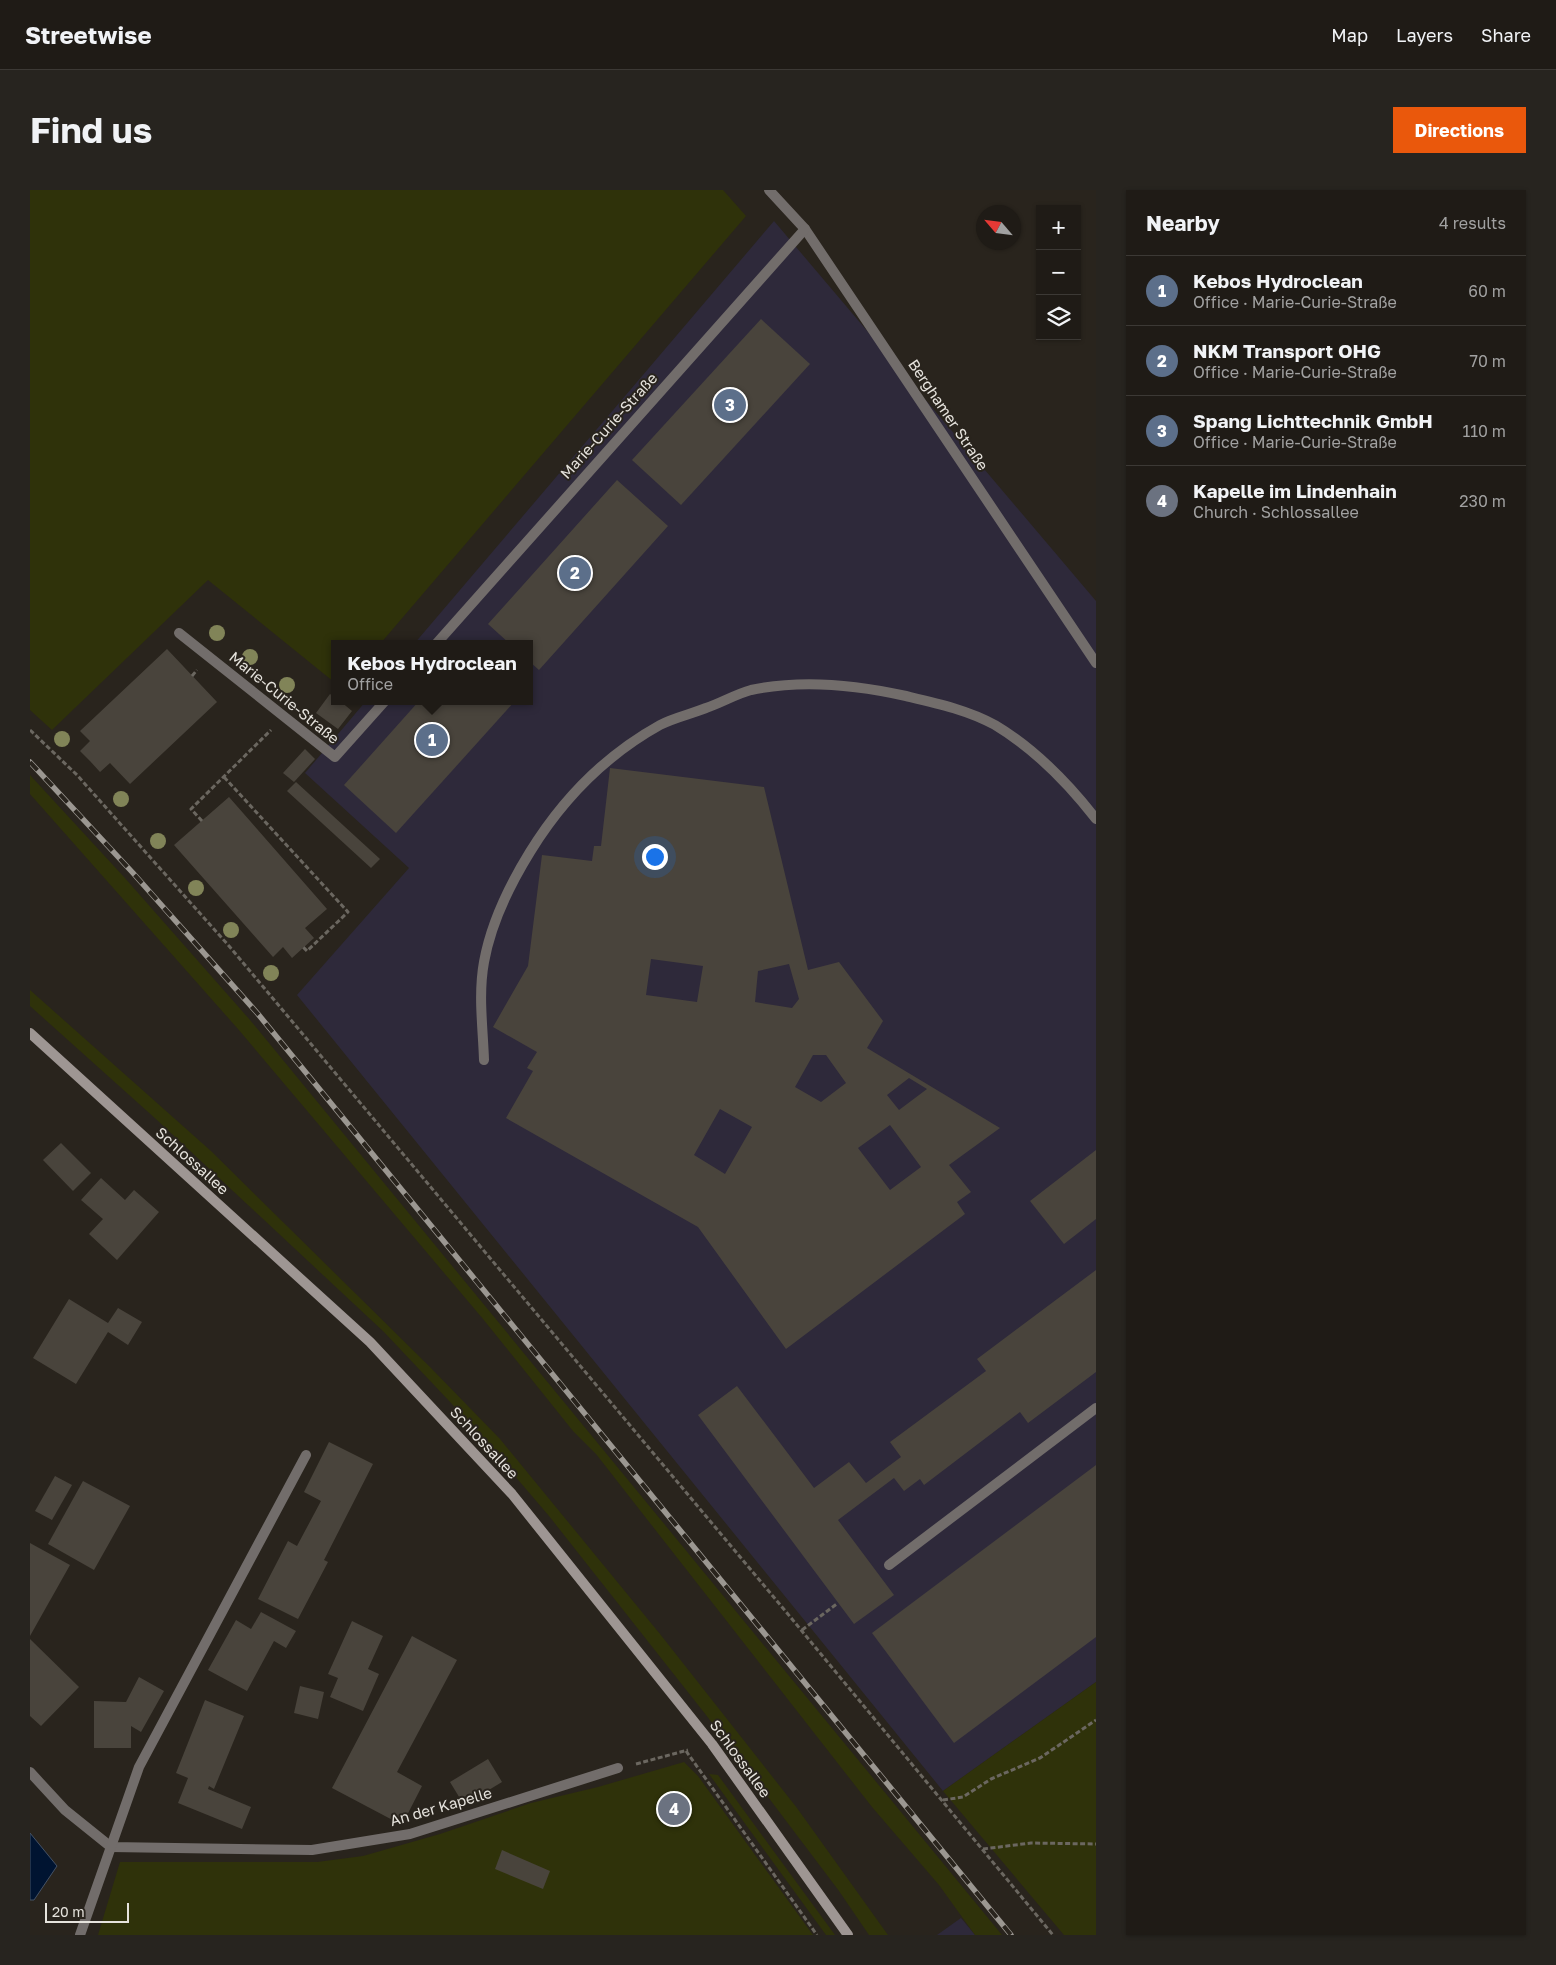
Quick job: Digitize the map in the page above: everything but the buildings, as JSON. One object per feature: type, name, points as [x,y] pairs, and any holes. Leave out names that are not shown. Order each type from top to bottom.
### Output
[{"type":"main road","name":"Schlossallee","points":[[30,1033],[370,1342],[512,1494],[712,1744],[848,1935]]},
{"type":"street","name":"Berghamer Straße","points":[[769,190],[805,229],[1096,663]]},
{"type":"street","name":"Marie-Curie-Straße","points":[[440,640],[805,229]]},
{"type":"street","name":"Marie-Curie-Straße","points":[[179,633],[335,757],[381,705]]},
{"type":"street","points":[[484,1060],[480,992],[484,962],[496,918],[518,871],[546,826],[582,784],[617,753],[661,724],[751,690],[804,685],[866,687],[954,708],[993,724],[1026,746],[1077,794],[1096,819]]},
{"type":"street","points":[[889,1565],[1096,1408]]},
{"type":"street","points":[[80,1935],[139,1767],[306,1455]]},
{"type":"street","name":"An der Kapelle","points":[[111,1847],[312,1850],[410,1834],[618,1768]]},
{"type":"street","points":[[30,1772],[65,1810],[111,1847]]},
{"type":"path","points":[[202,821],[191,809],[284,717]]},
{"type":"path","points":[[30,730],[77,775],[229,946],[802,1630],[1053,1935]]},
{"type":"path","points":[[224,777],[348,912],[307,952],[303,948]]},
{"type":"path","points":[[802,1630],[838,1603]]},
{"type":"path","points":[[942,1800],[963,1797],[991,1779],[1040,1758],[1096,1720]]},
{"type":"path","points":[[618,1768],[712,1744]]},
{"type":"path","points":[[686,1750],[817,1935]]},
{"type":"path","points":[[983,1849],[1031,1843],[1096,1844]]},
{"type":"shaded area","points":[[774,221],[1096,601],[1096,1682],[943,1791],[297,995],[409,868],[305,773],[363,705],[533,705],[533,640],[417,640]]},
{"type":"shaded area","points":[[961,1918],[975,1935],[937,1935]]},
{"type":"green space","points":[[30,190],[723,190],[746,216],[383,640],[331,640],[331,680],[208,580],[52,730],[30,710]]},
{"type":"green space","points":[[30,775],[124,877],[250,1020],[1002,1935],[975,1935],[939,1885],[872,1807],[596,1454],[573,1431],[483,1319],[238,1029],[30,794]]},
{"type":"green space","points":[[30,990],[211,1151],[429,1366],[500,1439],[660,1634],[797,1808],[888,1935],[869,1935],[839,1891],[706,1715],[549,1516],[468,1421],[384,1332],[157,1120],[30,1006]]},
{"type":"green space","points":[[1096,1682],[1096,1935],[1064,1935],[943,1791]]},
{"type":"green space","points":[[684,1762],[698,1776],[813,1935],[98,1935],[120,1862],[317,1862],[363,1856],[440,1834],[531,1803],[598,1787]]},
{"type":"green space","points":[[709,1774],[718,1775],[835,1935],[826,1935]]},
{"type":"water","points":[[30,1833],[57,1866],[34,1900],[30,1900]]},
{"type":"railway","points":[[30,762],[133,873],[258,1014],[1011,1935]]},
{"type":"place","name":"Spang Lichttechnik GmbH","points":[[730,405]]},
{"type":"place","name":"NKM Transport OHG","points":[[575,573]]},
{"type":"place","name":"Kebos Hydroclean","points":[[432,740]]},
{"type":"place","name":"Kapelle im Lindenhain","points":[[674,1809]]}]
